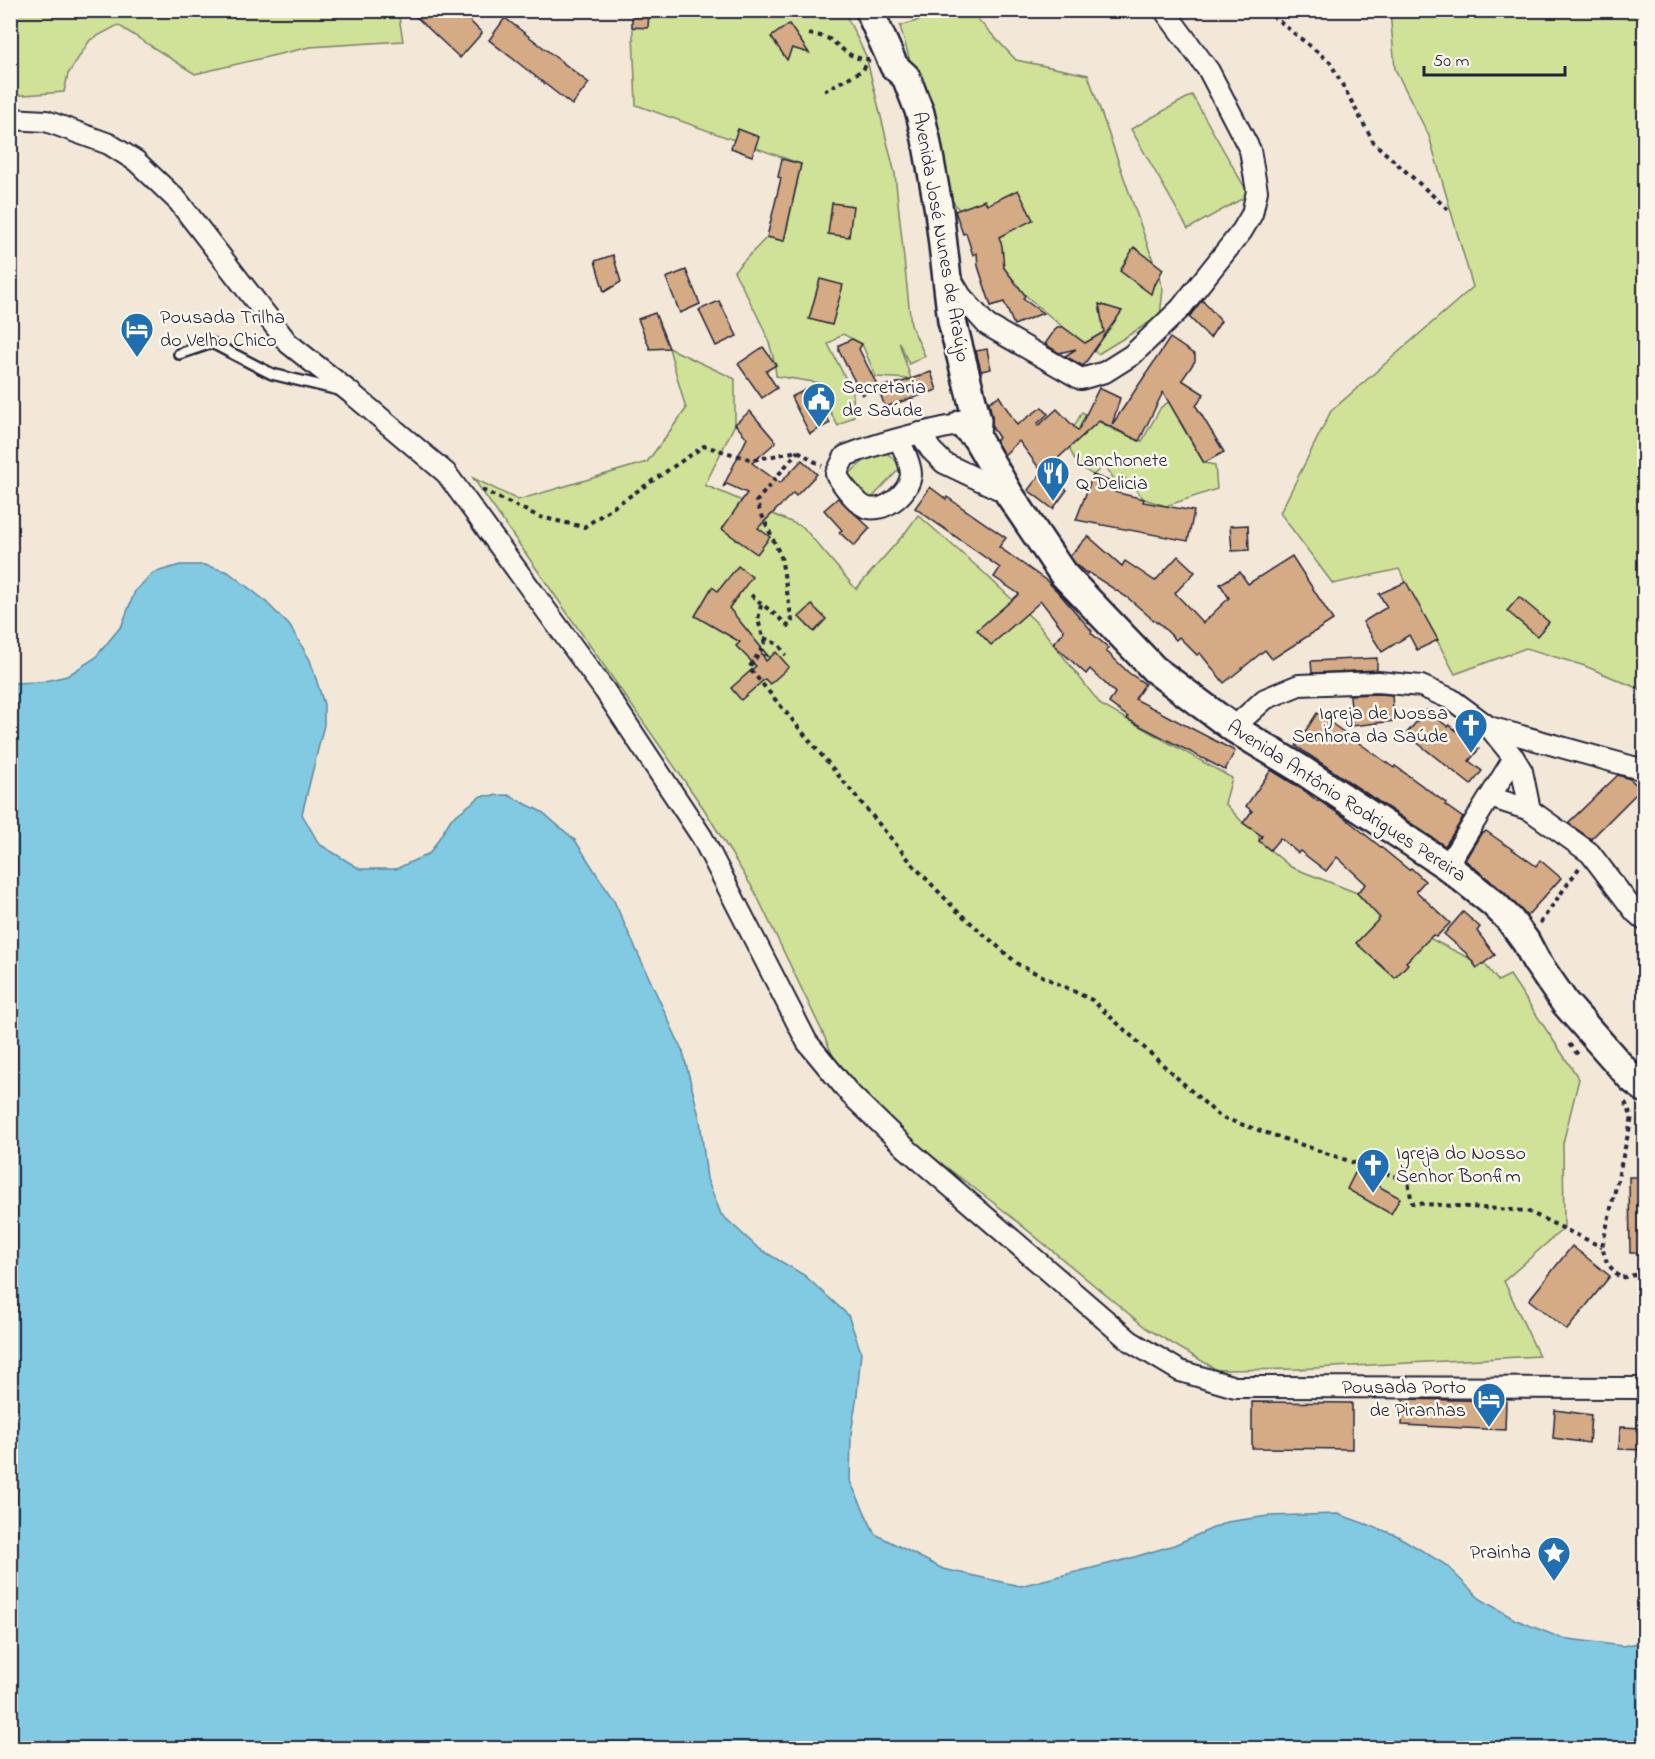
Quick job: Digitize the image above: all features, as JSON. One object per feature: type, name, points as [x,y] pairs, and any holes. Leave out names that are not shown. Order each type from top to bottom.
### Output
[{"type":"street","points":[[946,271],[961,296],[987,325],[1081,379],[1105,372],[1132,355],[1180,309],[1242,231],[1252,214],[1257,191],[1250,150],[1209,71],[1164,10]]},
{"type":"street","points":[[875,12],[884,60]]},
{"type":"street","name":"Avenida José Nunes de Araújo","points":[[884,60],[906,77],[920,113],[939,211],[952,321],[972,427]]},
{"type":"street","name":"Avenida José Nunes de Araújo","points":[[884,60],[893,82],[922,191],[938,339],[972,427]]},
{"type":"street","points":[[10,119],[46,121],[109,144],[136,161],[178,201],[288,343],[446,473],[605,691],[702,837],[807,1042],[850,1094],[907,1149],[1130,1341],[1180,1371],[1235,1387],[1644,1388]]},
{"type":"street","points":[[899,439],[911,472],[904,494],[884,506],[868,508],[861,505],[836,474],[845,456],[876,444],[920,433],[972,427]]},
{"type":"street","name":"Avenida Antônio Rodrigues Pereira","points":[[972,427],[1009,494],[1063,574],[1154,669],[1233,728],[1299,768],[1447,866],[1493,903],[1510,920],[1526,942],[1536,961],[1565,1003],[1632,1079],[1644,1088]]},
{"type":"street","points":[[920,433],[931,450],[944,463],[1009,494]]},
{"type":"street","points":[[1233,728],[1265,699],[1299,685],[1378,682],[1420,686],[1452,699],[1489,727],[1522,771],[1530,810]]},
{"type":"street","points":[[1489,727],[1644,770]]},
{"type":"street","points":[[1447,866],[1514,758]]},
{"type":"street","points":[[1490,797],[1530,810],[1590,853],[1640,916]]},
{"type":"lane","points":[[179,354],[212,344],[272,374],[351,393]]},
{"type":"path","points":[[1265,10],[1330,62],[1374,142],[1451,212]]},
{"type":"path","points":[[809,34],[827,38],[848,55],[865,60],[884,60]]},
{"type":"path","points":[[824,91],[884,60]]},
{"type":"path","points":[[477,488],[540,517],[584,526],[704,446],[753,460],[798,451],[836,474]]},
{"type":"path","points":[[751,595],[789,626],[792,621],[781,557],[756,502],[798,451]]},
{"type":"path","points":[[761,605],[758,620],[765,644],[749,668],[914,866],[956,910],[1019,966],[1092,1000],[1220,1116],[1407,1181],[1412,1203],[1527,1211],[1602,1247]]},
{"type":"path","points":[[763,638],[779,645],[786,655]]},
{"type":"path","points":[[1526,942],[1590,853]]},
{"type":"path","points":[[1567,1042],[1581,1058]]},
{"type":"path","points":[[1618,1094],[1625,1102],[1632,1118],[1602,1247],[1607,1263],[1620,1278],[1644,1273]]},
{"type":"green space","points":[[11,10],[398,11],[403,41],[310,47],[195,74],[118,25],[90,40],[68,74],[64,92],[11,96]]},
{"type":"green space","points":[[632,11],[844,11],[866,56],[895,174],[911,325],[925,356],[909,364],[899,342],[911,379],[876,377],[862,344],[843,334],[828,344],[853,393],[854,416],[838,426],[820,393],[820,383],[776,376],[766,335],[734,271],[767,237],[784,241],[801,164],[636,105]]},
{"type":"green space","points":[[950,11],[970,11],[1016,60],[1088,75],[1163,289],[1160,316],[1098,354],[1025,295],[941,186],[900,26]]},
{"type":"green space","points":[[1390,11],[1644,11],[1644,691],[1585,666],[1526,648],[1455,674],[1399,569],[1333,584],[1280,513],[1331,411],[1473,287],[1429,136],[1395,69]]},
{"type":"green space","points":[[1192,95],[1249,195],[1188,229],[1131,129]]},
{"type":"green space","points":[[669,348],[735,379],[735,424],[705,485],[803,527],[856,589],[918,515],[1038,624],[1101,705],[1232,778],[1225,803],[1243,823],[1259,834],[1259,841],[1291,867],[1357,893],[1368,905],[1469,958],[1477,968],[1484,963],[1498,981],[1510,975],[1579,1079],[1563,1143],[1564,1228],[1504,1281],[1539,1356],[1297,1369],[1217,1370],[1146,1328],[1003,1210],[850,1094],[755,892],[704,809],[473,478],[518,500],[647,462],[686,409]]},
{"type":"green space","points":[[1175,398],[1194,410],[1179,421],[1204,463],[1215,465],[1217,489],[1166,506],[1144,499],[1122,475],[1117,484],[1105,465],[1093,475],[1077,464],[1069,448],[1074,427],[1082,412],[1114,430],[1142,441],[1161,407]]},
{"type":"green space","points":[[880,447],[902,466],[868,502],[844,478]]},
{"type":"water","points":[[180,565],[204,565],[228,572],[263,599],[290,626],[310,660],[324,704],[324,725],[302,814],[319,844],[360,869],[396,869],[430,853],[451,819],[481,796],[508,795],[542,812],[575,840],[614,901],[683,1052],[700,1120],[707,1179],[721,1214],[758,1248],[804,1275],[848,1315],[861,1352],[851,1434],[850,1481],[875,1534],[943,1569],[1020,1586],[1174,1545],[1227,1522],[1268,1516],[1338,1514],[1396,1535],[1446,1565],[1479,1598],[1514,1619],[1561,1638],[1622,1646],[1644,1642],[1644,1748],[11,1748],[11,683],[41,682],[67,676],[95,658],[122,625],[135,591],[153,573]]},
{"type":"building","points":[[409,10],[459,10],[482,33],[460,58]]},
{"type":"building","points":[[632,10],[649,10],[648,28],[632,27]]},
{"type":"building","points":[[505,18],[589,83],[572,105],[489,40]]},
{"type":"building","points":[[789,24],[809,53],[792,48],[787,60],[771,37]]},
{"type":"building","points":[[738,129],[759,137],[752,156],[731,148]]},
{"type":"building","points":[[782,159],[801,164],[784,241],[767,237],[781,178],[778,177]]},
{"type":"building","points":[[1018,190],[1033,220],[999,237],[1004,268],[1025,295],[1023,299],[1043,313],[1014,325],[1004,302],[991,306],[978,266],[977,253],[973,255],[966,233],[963,234],[955,211],[985,200],[987,205]]},
{"type":"building","points":[[832,203],[853,206],[849,237],[828,234]]},
{"type":"building","points":[[1134,247],[1163,269],[1151,294],[1120,271]]},
{"type":"building","points":[[613,255],[621,282],[604,292],[595,261]]},
{"type":"building","points":[[686,270],[700,304],[680,313],[666,278]]},
{"type":"building","points":[[820,279],[843,285],[832,325],[809,319]]},
{"type":"building","points":[[1202,300],[1221,321],[1210,338],[1189,317]]},
{"type":"building","points":[[719,301],[737,336],[716,346],[699,310]]},
{"type":"building","points":[[1099,304],[1122,311],[1083,366],[1065,356],[1076,349],[1059,353],[1045,344],[1057,327],[1063,327],[1085,343],[1104,332]]},
{"type":"building","points":[[655,313],[669,348],[650,349],[638,319]]},
{"type":"building","points":[[1170,338],[1195,355],[1195,361],[1182,380],[1204,394],[1196,406],[1224,452],[1204,463],[1163,392],[1139,441],[1099,421],[1057,461],[1042,472],[1019,441],[1004,455],[996,441],[999,438],[992,427],[989,402],[999,396],[1017,425],[1042,407],[1048,414],[1037,424],[1038,426],[1057,409],[1078,431],[1099,388],[1120,398],[1112,425]]},
{"type":"building","points":[[852,339],[862,344],[859,349],[878,387],[862,395],[839,351],[839,345]]},
{"type":"building","points":[[763,347],[776,365],[766,371],[777,388],[762,398],[738,364]]},
{"type":"building","points":[[987,349],[991,369],[981,371],[976,351]]},
{"type":"building","points":[[931,372],[937,390],[885,407],[878,387]]},
{"type":"building","points":[[811,387],[830,423],[810,434],[791,397]]},
{"type":"building","points":[[750,411],[776,442],[752,463],[780,483],[802,460],[817,474],[796,496],[793,493],[758,528],[770,537],[757,554],[722,529],[747,493],[727,484],[723,487],[747,438],[735,424]]},
{"type":"building","points":[[1042,472],[1067,490],[1053,509],[1028,490]]},
{"type":"building","points":[[1093,475],[1117,484],[1114,492],[1144,499],[1143,502],[1194,511],[1188,541],[1076,520]]},
{"type":"building","points":[[930,487],[1006,538],[999,547],[1047,581],[1092,631],[1091,633],[1109,648],[1106,651],[1129,673],[1145,684],[1135,699],[1235,751],[1225,770],[1127,719],[1128,717],[1109,703],[1115,693],[1090,669],[1086,674],[1053,644],[1064,631],[1041,601],[991,645],[977,630],[1019,594],[994,577],[1000,568],[915,508]]},
{"type":"building","points":[[838,498],[870,528],[854,546],[839,532],[842,530],[824,510]]},
{"type":"building","points":[[1248,525],[1249,550],[1232,551],[1230,526]]},
{"type":"building","points":[[1088,536],[1122,566],[1125,561],[1155,581],[1178,556],[1195,572],[1175,593],[1203,623],[1229,598],[1220,584],[1240,572],[1248,584],[1292,556],[1333,620],[1272,659],[1265,650],[1224,683],[1200,653],[1197,655],[1179,637],[1176,640],[1128,598],[1088,572],[1087,574],[1075,563],[1070,556]]},
{"type":"building","points":[[738,566],[752,577],[729,608],[769,657],[762,654],[766,661],[776,652],[789,667],[770,684],[765,679],[741,700],[731,688],[756,666],[736,646],[740,642],[695,616],[712,587],[718,591]]},
{"type":"building","points":[[1406,582],[1438,640],[1417,650],[1409,635],[1382,652],[1363,622],[1387,607],[1379,594]]},
{"type":"building","points":[[1519,597],[1549,622],[1537,636],[1507,611]]},
{"type":"building","points":[[812,605],[826,619],[814,632],[799,617]]},
{"type":"building","points":[[1377,658],[1377,670],[1312,673],[1311,661]]},
{"type":"building","points":[[1350,695],[1392,695],[1394,721],[1352,726]]},
{"type":"building","points":[[1427,710],[1479,749],[1469,761],[1482,771],[1471,785],[1406,734]]},
{"type":"building","points":[[1317,713],[1394,768],[1395,766],[1463,818],[1445,846],[1296,746]]},
{"type":"building","points":[[1271,770],[1345,818],[1425,881],[1416,891],[1450,923],[1436,937],[1433,935],[1406,962],[1408,964],[1395,978],[1356,943],[1380,918],[1357,893],[1366,884],[1337,857],[1326,871],[1280,838],[1270,850],[1259,841],[1262,836],[1243,823],[1252,811],[1246,806]]},
{"type":"building","points":[[1618,775],[1630,779],[1641,789],[1591,839],[1568,823]]},
{"type":"building","points":[[1486,831],[1536,866],[1540,860],[1561,878],[1527,916],[1504,892],[1465,860],[1482,832]]},
{"type":"building","points":[[1463,912],[1480,927],[1477,931],[1495,955],[1477,968],[1466,953],[1444,934]]},
{"type":"building","name":"Igreja do Nosso Senhor Bonfim","points":[[1355,1173],[1400,1198],[1391,1214],[1347,1189]]},
{"type":"building","points":[[1629,1177],[1644,1177],[1644,1253],[1630,1253]]},
{"type":"building","points":[[1572,1246],[1610,1276],[1567,1330],[1529,1300]]},
{"type":"building","points":[[1403,1399],[1506,1401],[1505,1430],[1402,1425]]},
{"type":"building","points":[[1252,1402],[1352,1403],[1352,1449],[1252,1448]]},
{"type":"building","points":[[1555,1410],[1591,1415],[1589,1443],[1553,1438]]},
{"type":"building","points":[[1620,1427],[1644,1428],[1644,1450],[1619,1449]]},
{"type":"place","name":"Pousada Trilha do Velho Chico","points":[[137,358]]},
{"type":"place","name":"Secretaria de Saúde","points":[[819,428]]},
{"type":"place","name":"Lanchonete Q Delicia","points":[[1053,502]]},
{"type":"place","name":"Igreja de Nossa Senhora da Saúde","points":[[1471,754]]},
{"type":"place","name":"Igreja do Nosso Senhor Bonfim","points":[[1373,1194]]},
{"type":"place","name":"Pousada Porto de Piranhas","points":[[1489,1428]]},
{"type":"place","name":"Prainha","points":[[1554,1582]]}]
